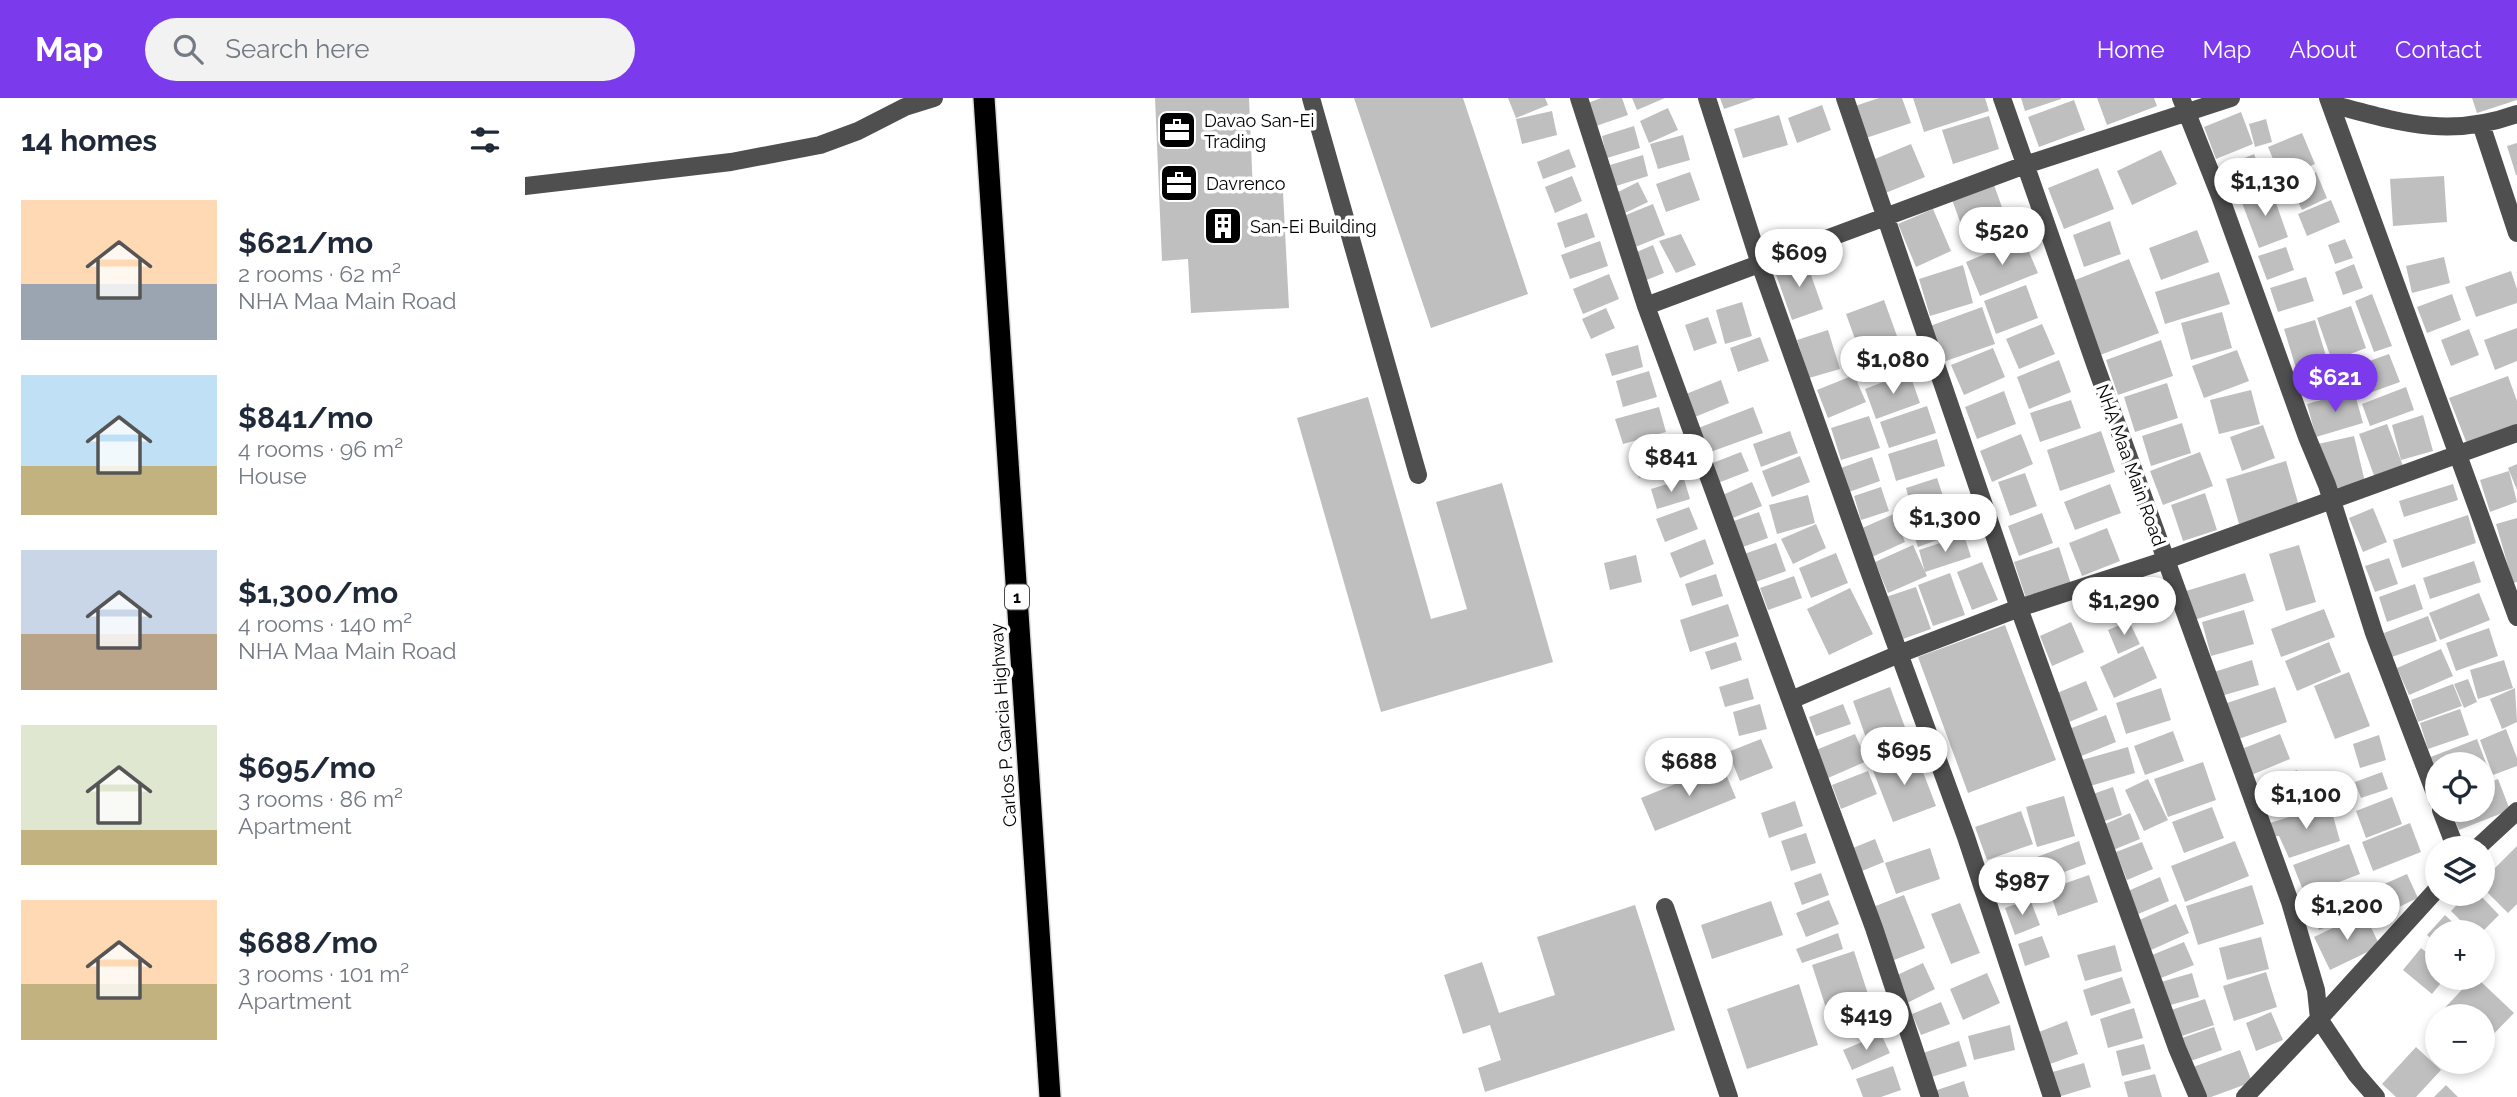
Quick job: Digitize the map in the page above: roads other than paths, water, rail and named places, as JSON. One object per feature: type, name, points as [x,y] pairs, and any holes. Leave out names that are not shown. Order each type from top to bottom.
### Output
[{"type":"highway","name":"Carlos P. Garcia Highway","points":[[983,98],[1050,1097]]},
{"type":"street","points":[[525,186],[731,162],[820,145],[858,131],[905,107],[934,98]]},
{"type":"street","points":[[1311,98],[1418,475]]},
{"type":"street","points":[[1579,98],[1646,306],[1874,928],[1930,1097]]},
{"type":"street","points":[[1707,98],[1760,264],[1966,837],[2052,1097]]},
{"type":"street","points":[[1845,98],[2019,608],[2198,1097]]},
{"type":"street","name":"NHA Maa Main Road","points":[[2002,98],[2290,902],[2315,990],[2319,1020],[2350,1066],[2376,1097]]},
{"type":"street","points":[[1646,306],[2183,105],[2231,98]]},
{"type":"street","points":[[2330,101],[2423,126],[2458,128],[2517,114]]},
{"type":"street","points":[[2330,101],[2517,617]]},
{"type":"street","points":[[2183,105],[2220,196],[2332,499],[2374,633],[2425,767]]},
{"type":"street","points":[[2481,124],[2517,233]]},
{"type":"street","points":[[1791,701],[1899,654],[2019,608],[2166,560],[2517,433]]},
{"type":"street","points":[[2490,836],[2517,811]]},
{"type":"street","points":[[2245,1097],[2425,902]]},
{"type":"street","points":[[1665,907],[1729,1097]]},
{"type":"place","name":"Davao San-Ei Trading","points":[[1177,130]]},
{"type":"place","name":"Davrenco","points":[[1179,183]]},
{"type":"place","name":"San-Ei Building","points":[[1223,226]]}]
